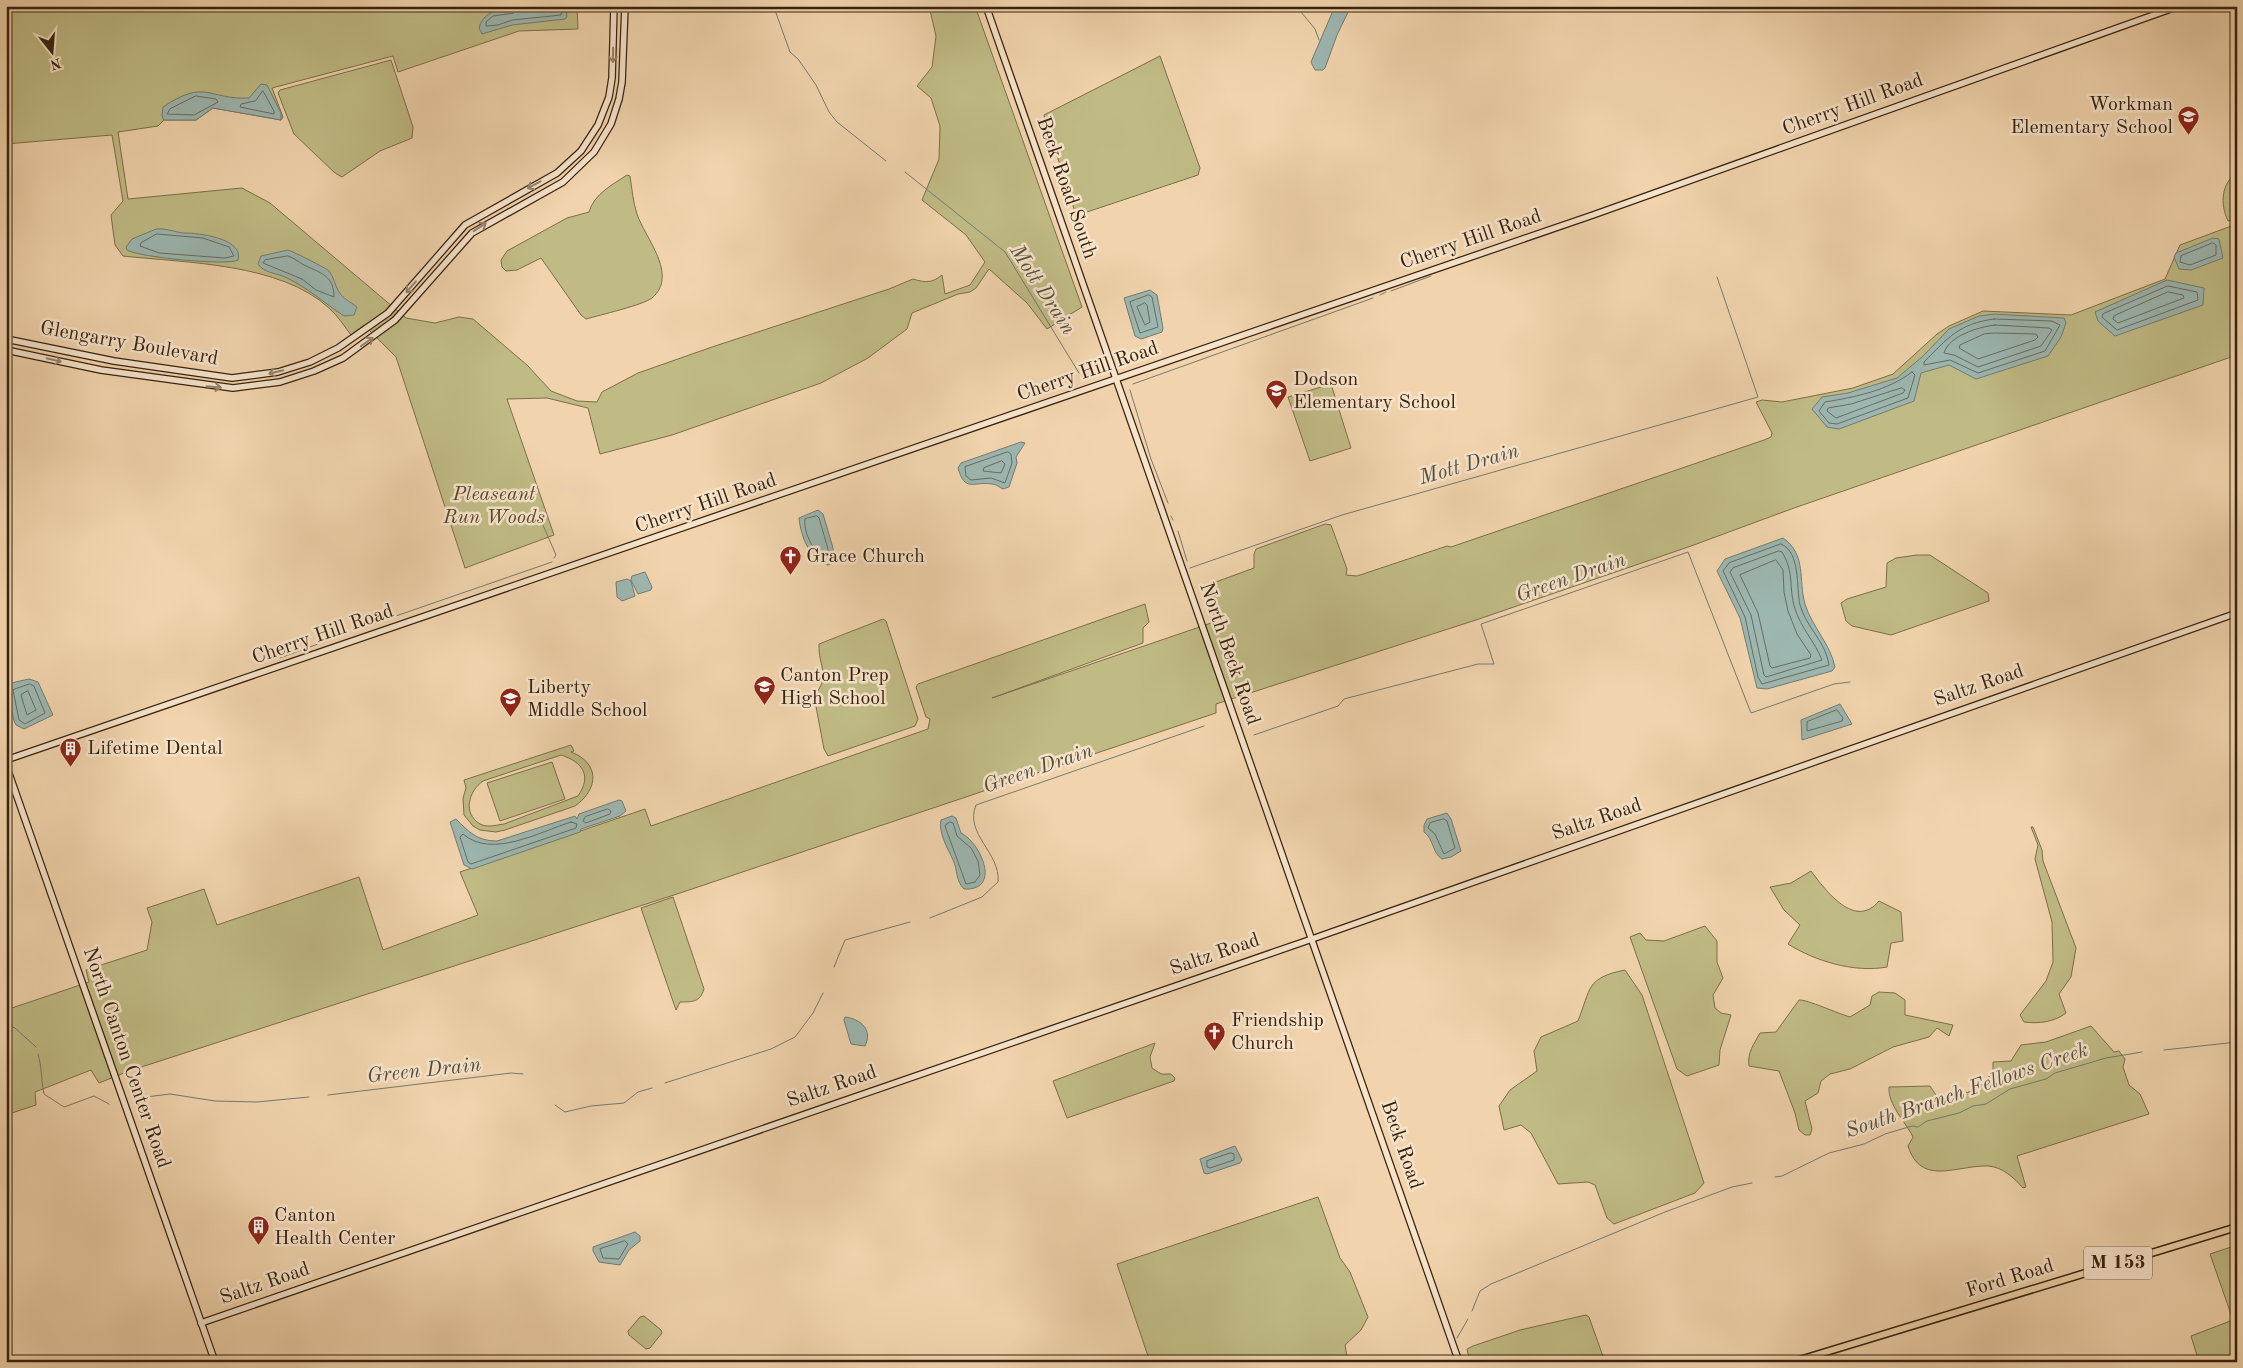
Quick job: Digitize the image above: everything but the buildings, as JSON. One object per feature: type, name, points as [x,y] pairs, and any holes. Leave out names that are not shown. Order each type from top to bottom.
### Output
[{"type":"main road","name":"Glengarry Boulevard","points":[[6,339],[114,361],[212,376],[246,377],[294,368],[328,354],[352,340],[388,313],[465,225],[550,177],[576,157],[598,125],[609,97],[612,78],[614,6]]},
{"type":"main road","name":"Glengarry Boulevard","points":[[6,350],[113,372],[203,386],[246,388],[297,378],[332,363],[362,346],[395,320],[472,233],[558,185],[584,164],[603,139],[620,99],[625,6]]},
{"type":"main road","name":"Beck Road South","points":[[986,6],[1116,380]]},
{"type":"main road","name":"Cherry Hill Road","points":[[6,760],[1592,215],[2179,6]]},
{"type":"main road","points":[[246,377],[246,388]]},
{"type":"main road","name":"North Beck Road","points":[[1116,380],[1312,939]]},
{"type":"main road","name":"Saltz Road","points":[[201,1323],[1312,939],[2237,613]]},
{"type":"main road","name":"North Canton Center Road","points":[[6,765],[215,1362]]},
{"type":"main road","name":"Beck Road","points":[[1312,939],[1459,1362]]},
{"type":"main road","name":"Ford Road","points":[[1793,1362],[2237,1227]]},
{"type":"green space","name":"Pleaseant Run Woods","points":[[6,6],[577,6],[578,29],[519,31],[398,72],[393,56],[272,88],[283,117],[281,120],[213,108],[196,120],[164,120],[158,126],[118,132],[128,199],[242,188],[270,203],[406,318],[435,323],[459,317],[473,319],[527,365],[551,391],[577,401],[597,402],[602,392],[638,373],[889,289],[913,279],[929,282],[942,275],[945,294],[970,285],[985,262],[966,235],[922,200],[939,159],[940,126],[931,98],[917,86],[932,67],[936,36],[929,6],[975,6],[1082,307],[1047,329],[1027,303],[989,269],[976,288],[970,292],[958,294],[912,313],[907,329],[868,358],[821,383],[672,435],[600,454],[588,408],[547,398],[507,399],[554,535],[465,568],[396,357],[364,325],[351,335],[329,308],[309,293],[285,282],[259,274],[203,264],[123,256],[115,245],[111,215],[123,201],[112,135],[6,144]]},
{"type":"green space","points":[[1160,56],[1200,168],[1198,175],[1078,215],[1075,212],[1044,115]]},
{"type":"green space","points":[[391,60],[413,127],[412,138],[380,151],[342,177],[335,173],[294,134],[278,93],[280,90]]},
{"type":"green space","points":[[2237,172],[2237,218],[2228,221],[2223,201],[2225,188]]},
{"type":"green space","points":[[627,175],[630,176],[637,214],[658,256],[661,268],[662,279],[659,289],[652,298],[631,307],[586,319],[581,315],[541,258],[517,270],[506,271],[502,267],[501,260],[507,251],[567,218],[589,212],[599,195]]},
{"type":"green space","points":[[2237,224],[2237,355],[1479,619],[1216,704],[1216,713],[674,895],[129,1071],[99,1083],[91,1070],[35,1092],[36,1105],[6,1115],[6,1010],[89,982],[86,970],[147,950],[152,922],[147,908],[204,889],[217,925],[359,877],[383,950],[478,915],[460,872],[645,809],[651,826],[928,729],[930,719],[926,717],[916,687],[918,684],[1145,604],[1149,622],[1143,628],[1143,643],[992,698],[1217,621],[1202,587],[1254,568],[1256,549],[1325,524],[1331,525],[1347,569],[1346,575],[1357,576],[1447,546],[1451,547],[1771,437],[1772,433],[1756,402],[1762,400],[1782,402],[1853,388],[1893,374],[1937,334],[1949,326],[1983,311],[2071,315],[2165,279],[2180,245]]},
{"type":"green space","points":[[1331,384],[1351,448],[1310,461],[1288,397]]},
{"type":"green space","points":[[1930,555],[1988,593],[1989,601],[1891,635],[1852,626],[1846,621],[1841,603],[1847,599],[1886,587],[1887,563],[1896,558]]},
{"type":"green space","points":[[883,619],[886,621],[918,719],[915,726],[828,756],[824,749],[814,696],[822,682],[823,676],[819,644]]},
{"type":"green space","points":[[571,745],[574,751],[571,752],[587,763],[593,777],[589,792],[575,806],[496,832],[480,830],[473,826],[464,815],[463,798],[466,788],[464,780]],"holes":[[[561,755],[580,766],[585,776],[578,796],[504,824],[486,826],[474,819],[469,808],[471,796],[483,781]]]},
{"type":"green space","points":[[552,762],[565,799],[500,821],[487,783]]},
{"type":"green space","points":[[2031,827],[2033,827],[2042,850],[2043,861],[2076,948],[2071,977],[2059,994],[2066,1013],[2046,1022],[2035,1023],[2024,1022],[2020,1015],[2046,981],[2053,962],[2052,922],[2035,859],[2038,845]]},
{"type":"green space","points":[[1811,871],[1833,897],[1851,910],[1870,909],[1879,901],[1901,912],[1903,941],[1891,943],[1887,967],[1861,968],[1835,964],[1810,956],[1788,944],[1800,925],[1784,910],[1770,887],[1791,883]]},
{"type":"green space","points":[[673,897],[704,989],[698,999],[680,1002],[676,1010],[641,908]]},
{"type":"green space","points":[[1705,926],[1717,941],[1717,962],[1723,978],[1713,995],[1715,1008],[1721,1013],[1731,1015],[1720,1050],[1719,1065],[1687,1076],[1677,1069],[1630,937],[1640,933],[1646,940],[1664,941]]},
{"type":"green space","points":[[1625,970],[1642,995],[1704,1183],[1695,1193],[1614,1224],[1607,1218],[1595,1185],[1588,1182],[1558,1184],[1531,1133],[1521,1125],[1504,1130],[1499,1106],[1510,1090],[1537,1071],[1534,1051],[1541,1037],[1578,1021],[1588,992],[1596,981],[1612,973]]},
{"type":"green space","points":[[1879,992],[1895,993],[1905,1000],[1905,1015],[1953,1025],[1949,1036],[1937,1028],[1929,1037],[1893,1047],[1850,1069],[1830,1074],[1821,1081],[1818,1093],[1805,1101],[1812,1129],[1810,1135],[1805,1135],[1799,1130],[1795,1113],[1779,1071],[1749,1066],[1749,1057],[1753,1045],[1760,1033],[1776,1032],[1799,1000],[1850,1017],[1870,1005],[1872,996]]},
{"type":"green space","points":[[2091,1026],[2114,1052],[2119,1051],[2125,1059],[2123,1067],[2129,1085],[2140,1094],[2149,1114],[2017,1156],[2026,1187],[2023,1188],[2016,1180],[1999,1168],[1988,1166],[1941,1171],[1931,1170],[1922,1166],[1914,1159],[1908,1146],[1913,1137],[1894,1107],[1889,1094],[1889,1087],[1930,1086],[1940,1101],[1978,1089],[1993,1072],[1993,1062],[2011,1061],[2021,1045],[2046,1042]]},
{"type":"green space","points":[[1155,1043],[1150,1057],[1152,1068],[1161,1074],[1171,1074],[1175,1078],[1174,1081],[1067,1118],[1053,1081]]},
{"type":"green space","points":[[1318,1197],[1340,1258],[1350,1272],[1368,1317],[1361,1330],[1345,1345],[1348,1362],[1150,1362],[1117,1264]]},
{"type":"green space","points":[[2237,1245],[2237,1362],[2199,1362],[2191,1336],[2233,1320],[2210,1254]]},
{"type":"green space","points":[[1586,1315],[1589,1317],[1605,1362],[1470,1362],[1467,1349],[1473,1346],[1520,1330]]},
{"type":"green space","points":[[644,1316],[662,1333],[650,1348],[646,1349],[629,1335],[628,1331],[640,1317]]},
{"type":"water","points":[[541,6],[566,6],[567,17],[565,19],[512,25],[482,34],[479,28],[488,14],[496,11]]},
{"type":"water","points":[[1335,6],[1351,6],[1337,35],[1325,68],[1323,70],[1315,70],[1311,62]]},
{"type":"water","points":[[261,84],[267,85],[281,113],[281,120],[213,108],[196,120],[164,120],[162,116],[163,107],[177,98],[189,94],[207,92],[235,98],[249,98]]},
{"type":"water","points":[[156,229],[218,238],[234,246],[238,253],[238,260],[218,262],[182,260],[134,253],[127,250],[126,247],[132,239]]},
{"type":"water","points":[[2213,238],[2219,239],[2223,258],[2191,270],[2179,269],[2174,257],[2176,253]]},
{"type":"water","points":[[288,250],[329,271],[341,294],[357,307],[354,315],[344,316],[301,285],[267,271],[258,264],[261,256]]},
{"type":"water","points":[[2167,280],[2204,288],[2203,305],[2115,336],[2098,321],[2095,312]]},
{"type":"water","points":[[1150,290],[1157,295],[1163,328],[1162,332],[1141,339],[1135,336],[1124,298]]},
{"type":"water","points":[[1994,314],[2064,318],[2066,323],[2061,337],[2048,356],[1976,379],[1949,365],[1921,373],[1914,401],[1839,429],[1827,427],[1812,409],[1822,397],[1848,393],[1897,378],[1922,357],[1949,329],[1979,316]]},
{"type":"water","points":[[1021,442],[1025,443],[1016,457],[1017,463],[1009,487],[1003,489],[993,484],[970,484],[964,481],[958,468],[961,463]]},
{"type":"water","points":[[818,510],[823,514],[833,548],[834,563],[828,565],[821,562],[811,552],[804,539],[800,525],[799,518]]},
{"type":"water","points":[[1783,538],[1796,552],[1799,560],[1805,604],[1833,658],[1835,667],[1832,671],[1767,689],[1757,688],[1740,618],[1717,571],[1725,559]]},
{"type":"water","points":[[645,572],[652,587],[651,590],[638,594],[631,580],[632,576]]},
{"type":"water","points":[[627,579],[631,581],[635,596],[622,601],[617,597],[616,582]]},
{"type":"water","points":[[29,679],[38,682],[53,715],[24,729],[16,725],[14,721],[7,687],[11,683]]},
{"type":"water","points":[[1840,704],[1852,724],[1802,740],[1801,720]]},
{"type":"water","points":[[619,800],[622,801],[626,811],[620,816],[581,829],[580,832],[472,869],[464,865],[450,822],[456,819],[469,832],[490,841],[497,841],[575,816],[577,819],[579,814]]},
{"type":"water","points":[[1447,813],[1451,819],[1461,851],[1451,857],[1442,859],[1436,853],[1430,838],[1424,832],[1424,825],[1427,819]]},
{"type":"water","points":[[952,816],[956,818],[961,833],[975,846],[981,856],[985,875],[982,882],[976,888],[964,889],[961,886],[955,864],[942,835],[941,820]]},
{"type":"water","points":[[845,1017],[856,1020],[864,1026],[868,1035],[865,1046],[851,1044],[844,1020]]},
{"type":"water","points":[[1235,1146],[1242,1160],[1240,1163],[1207,1174],[1204,1173],[1200,1159]]},
{"type":"water","points":[[635,1232],[640,1236],[640,1241],[629,1250],[620,1265],[599,1262],[593,1247]]},
{"type":"waterway","points":[[1296,6],[1315,29],[1319,40]]},
{"type":"waterway","name":"Mott Drain","points":[[776,13],[790,52],[798,59],[816,85],[829,112],[837,122],[886,161]]},
{"type":"waterway","name":"Mott Drain","points":[[905,172],[1005,252],[1079,373]]},
{"type":"waterway","points":[[1391,291],[1431,276]]},
{"type":"waterway","name":"Mott Drain","points":[[1190,568],[1342,515],[1758,397],[1717,277]]},
{"type":"waterway","points":[[1380,295],[1386,292]]},
{"type":"waterway","points":[[1133,384],[1373,298]]},
{"type":"waterway","name":"Mott Drain","points":[[1130,390],[1151,459],[1168,503]]},
{"type":"waterway","points":[[543,515],[542,523],[556,555],[554,558]]},
{"type":"waterway","name":"Mott Drain","points":[[1171,516],[1173,520]]},
{"type":"waterway","name":"Mott Drain","points":[[1178,531],[1187,561]]},
{"type":"waterway","name":"Green Drain","points":[[1254,735],[1338,706],[1344,699],[1478,664],[1494,664],[1481,624],[1688,552],[1751,713],[1834,684],[1850,682]]},
{"type":"waterway","points":[[364,627],[552,562]]},
{"type":"waterway","points":[[280,658],[334,638]]},
{"type":"waterway","name":"Green Drain","points":[[930,918],[982,897],[998,882],[994,862],[975,825],[976,805],[1204,726]]},
{"type":"waterway","name":"Green Drain","points":[[834,967],[845,940],[910,922]]},
{"type":"waterway","name":"Green Drain","points":[[665,1083],[771,1049],[795,1037],[813,1013],[823,993]]},
{"type":"waterway","name":"Green Drain","points":[[6,1025],[15,1028],[36,1047]]},
{"type":"waterway","name":"South Branch Fellows Creek","points":[[2164,1050],[2237,1042]]},
{"type":"waterway","name":"South Branch Fellows Creek","points":[[1775,1177],[1782,1176],[1829,1153],[1864,1144],[1885,1134],[1912,1126],[1918,1127],[1927,1121],[1959,1113],[1973,1106],[1986,1104],[2010,1089],[2046,1079],[2055,1073],[2106,1058],[2142,1052]]},
{"type":"waterway","name":"Green Drain","points":[[38,1054],[44,1094],[64,1107],[94,1096],[109,1104]]},
{"type":"waterway","name":"Green Drain","points":[[328,1095],[511,1073],[523,1074]]},
{"type":"waterway","name":"Green Drain","points":[[555,1105],[565,1112],[591,1106],[624,1103],[638,1092],[652,1088]]},
{"type":"waterway","name":"Green Drain","points":[[138,1098],[170,1094],[215,1101],[257,1102],[309,1097]]},
{"type":"waterway","name":"South Branch Fellows Creek","points":[[1472,1311],[1480,1291],[1491,1284],[1665,1212],[1732,1187],[1752,1183]]},
{"type":"waterway","name":"South Branch Fellows Creek","points":[[1457,1338],[1468,1319]]},
{"type":"place","name":"Workman Elementary School","points":[[2189,136]]},
{"type":"place","name":"Dodson Elementary School","points":[[1277,410]]},
{"type":"place","name":"Grace Church","points":[[790,576]]},
{"type":"place","name":"Canton Prep High School","points":[[764,706]]},
{"type":"place","name":"Liberty Middle School","points":[[511,718]]},
{"type":"place","name":"Lifetime Dental","points":[[71,768]]},
{"type":"place","name":"Friendship Church","points":[[1215,1052]]},
{"type":"place","name":"Canton Health Center","points":[[258,1246]]}]
